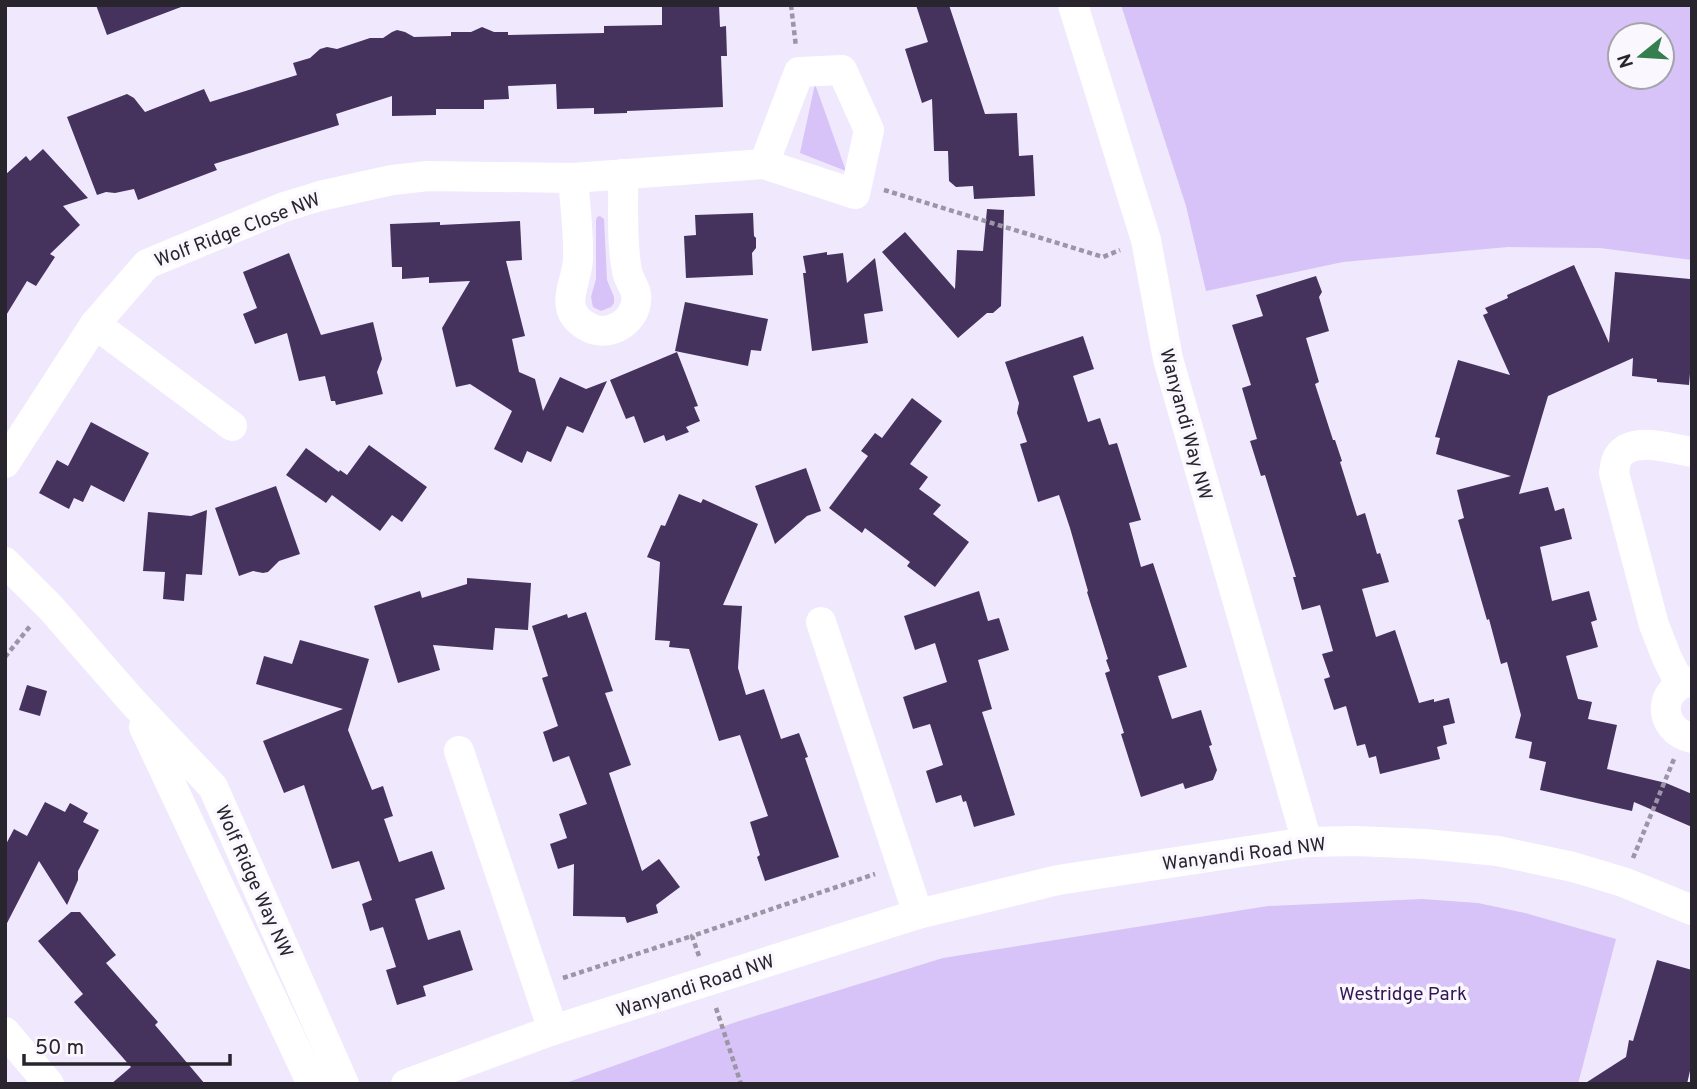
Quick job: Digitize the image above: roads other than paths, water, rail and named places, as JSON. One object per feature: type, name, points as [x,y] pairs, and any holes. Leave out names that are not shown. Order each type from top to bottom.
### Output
[{"type":"street","name":"Wanyandi Way NW","points":[[1073,5],[1146,240],[1168,359],[1307,842]]},
{"type":"street","name":"Wolf Ridge Close NW","points":[[5,463],[95,324],[147,264],[284,207],[380,183],[428,177],[573,178],[764,164],[855,194],[869,130],[842,70],[799,72],[764,164]]},
{"type":"street","points":[[573,178],[578,261],[570,303],[580,322],[599,331],[621,326],[630,318],[637,296],[628,275],[625,255],[623,174]]},
{"type":"street","points":[[95,324],[232,426]]},
{"type":"street","points":[[1688,737],[1676,732],[1666,716],[1668,698],[1673,690],[1686,682],[1667,658],[1654,625],[1614,473],[1616,458],[1635,445],[1647,444],[1692,452]]},
{"type":"street","name":"Wolf Ridge Way NW","points":[[5,562],[51,608],[132,701],[213,787],[344,1084]]},
{"type":"street","points":[[821,622],[918,914]]},
{"type":"street","name":"Wolf Ridge Way NW","points":[[132,701],[312,1084]]},
{"type":"street","points":[[459,751],[553,1030]]},
{"type":"street","name":"Wanyandi Road NW","points":[[406,1084],[553,1030],[918,914],[1058,880],[1307,842],[1356,841],[1498,850],[1573,867],[1623,882],[1692,911]]},
{"type":"street","points":[[5,1032],[49,1084]]},
{"type":"park label","name":"Westridge Park","points":[[1403,993]]}]
